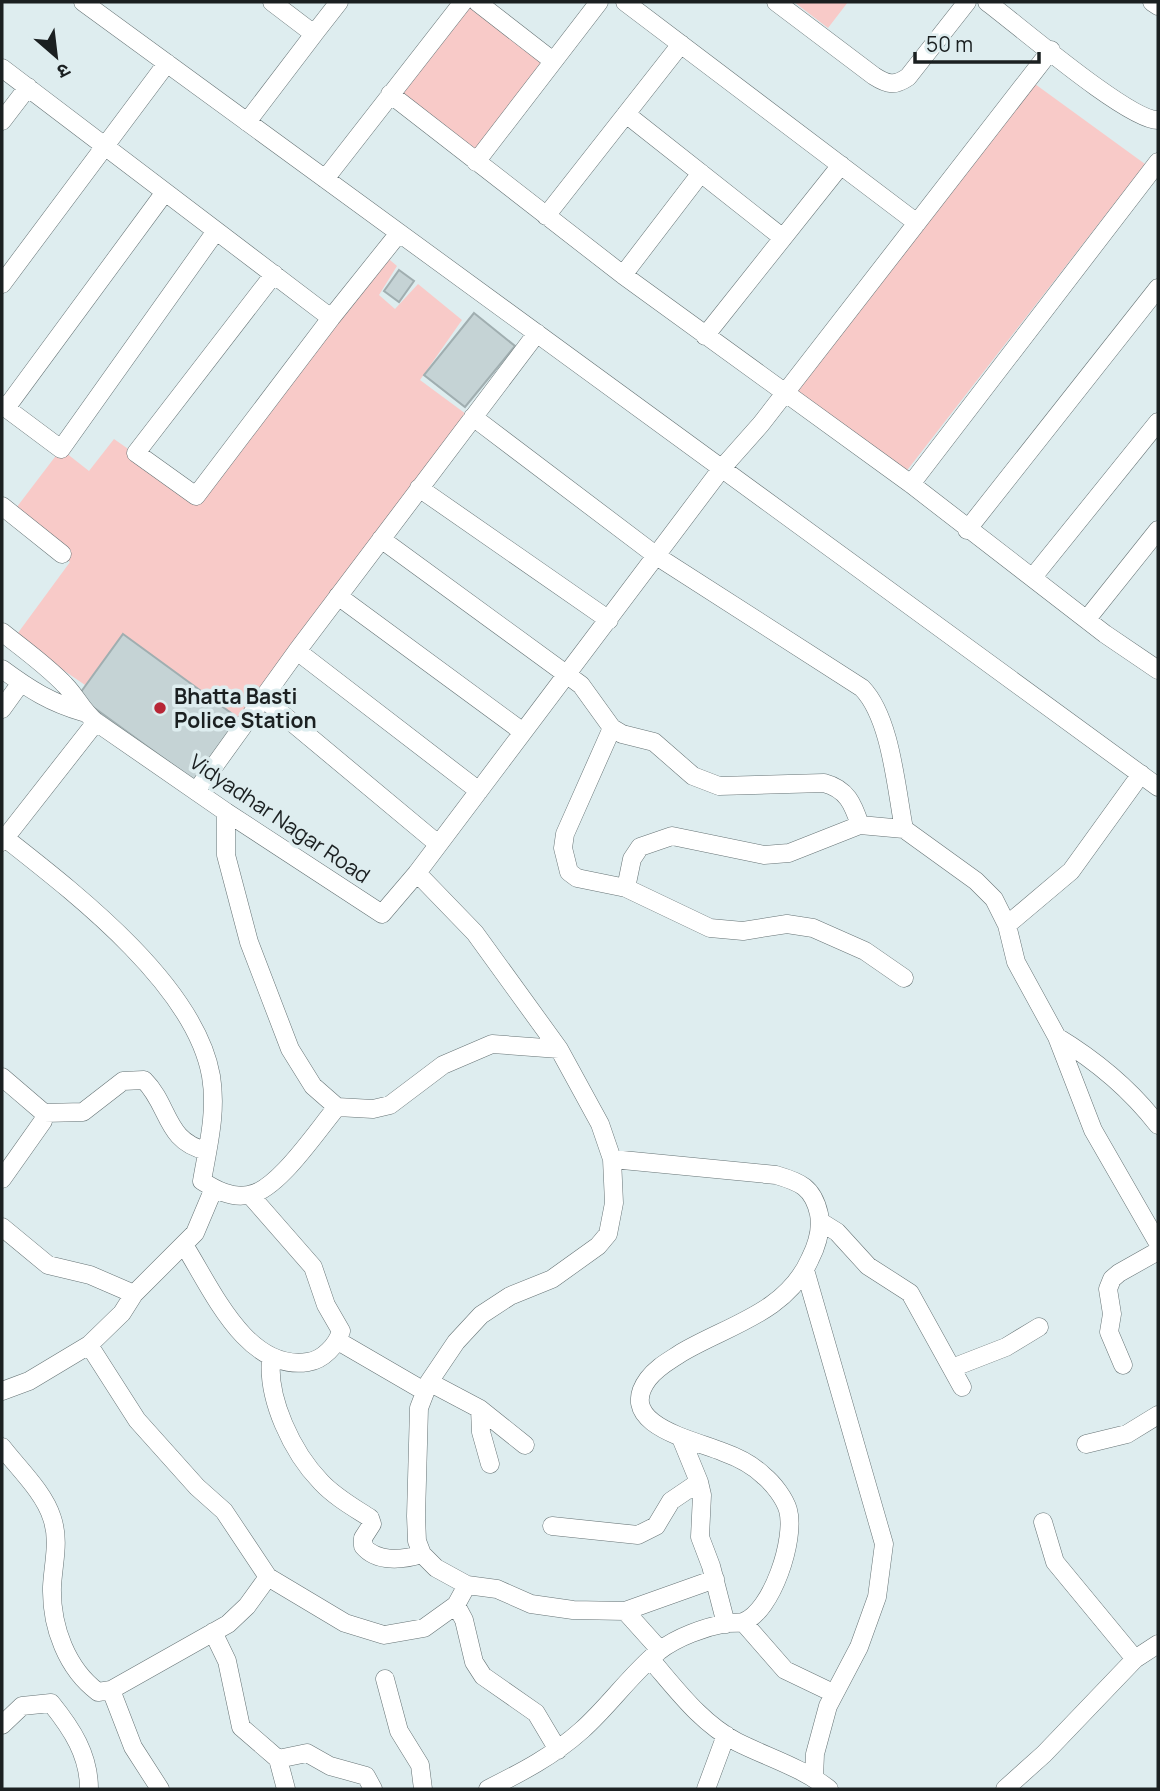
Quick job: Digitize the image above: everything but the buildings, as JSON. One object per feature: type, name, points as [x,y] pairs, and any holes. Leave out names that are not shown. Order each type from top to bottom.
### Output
[{"type":"street","points":[[272,2],[314,34]]},
{"type":"street","points":[[247,122],[339,2]]},
{"type":"street","points":[[325,178],[463,2]]},
{"type":"street","points":[[477,2],[553,61]]},
{"type":"street","points":[[476,162],[599,2]]},
{"type":"street","points":[[625,2],[917,223]]},
{"type":"street","points":[[776,2],[874,76],[886,83],[898,85],[908,77],[967,2]]},
{"type":"street","points":[[988,2],[1114,101],[1148,120],[1158,120]]},
{"type":"street","points":[[1152,2],[1158,6]]},
{"type":"street","points":[[88,3],[1158,787]]},
{"type":"street","points":[[546,216],[681,44]]},
{"type":"street","points":[[715,1579],[625,1611],[573,1610],[531,1604],[497,1589],[467,1585],[436,1568],[422,1554],[417,1541],[416,1516],[419,1408],[426,1386],[456,1342],[481,1315],[510,1296],[544,1283],[583,1259],[608,1234],[614,1203],[612,1159],[600,1124],[559,1049],[475,933],[417,873],[658,557],[722,468],[784,395],[1051,50]]},
{"type":"street","points":[[2,284],[167,63]]},
{"type":"street","points":[[2,68],[331,318]]},
{"type":"street","points":[[2,121],[28,88]]},
{"type":"street","points":[[390,94],[623,275],[784,395],[911,484],[967,530],[1158,670]]},
{"type":"street","points":[[626,114],[783,238]]},
{"type":"street","points":[[911,484],[1158,162]]},
{"type":"street","points":[[705,336],[841,165]]},
{"type":"street","points":[[623,275],[701,173]]},
{"type":"street","points":[[165,192],[4,407],[61,449],[216,230]]},
{"type":"street","points":[[274,274],[136,453],[196,496],[399,233]]},
{"type":"street","points":[[967,530],[1158,288]]},
{"type":"street","points":[[197,790],[297,651],[537,333]]},
{"type":"street","points":[[473,417],[658,557],[862,688],[873,699],[885,738],[904,829]]},
{"type":"street","points":[[1033,578],[1158,422]]},
{"type":"street","points":[[419,488],[609,620]]},
{"type":"street","points":[[2,506],[62,554]]},
{"type":"street","points":[[1087,620],[1158,530]]},
{"type":"street","points":[[381,539],[581,685],[612,728],[622,734],[654,742],[693,776],[719,786],[824,783],[837,786],[854,805],[860,825]]},
{"type":"street","points":[[338,596],[523,732]]},
{"type":"street","name":"Vidyadhar Nagar Road","points":[[2,632],[68,687],[90,717]]},
{"type":"street","points":[[297,651],[479,790]]},
{"type":"street","name":"Vidyadhar Nagar Road","points":[[2,669],[20,684],[54,704],[90,717],[226,812],[382,914],[417,873]]},
{"type":"street","points":[[2,709],[20,684]]},
{"type":"street","points":[[264,699],[438,844]]},
{"type":"street","points":[[90,717],[3,840],[48,872],[164,980],[190,1021],[211,1075],[213,1129],[202,1181],[223,1194],[250,1195],[267,1187],[337,1107]]},
{"type":"street","points":[[612,728],[571,815],[563,848],[569,872],[577,878],[626,888],[710,928],[743,931],[787,924],[813,928],[865,951],[904,978]]},
{"type":"street","points":[[1007,925],[1071,870],[1140,774]]},
{"type":"street","points":[[226,812],[226,855],[249,942],[290,1049],[313,1086],[337,1107],[373,1109],[390,1105],[443,1065],[492,1044],[559,1049]]},
{"type":"street","points":[[626,888],[632,859],[640,848],[672,836],[764,855],[789,853],[860,825],[904,829],[976,881],[994,899],[1007,925],[1016,962],[1057,1037],[1093,1130],[1158,1243]]},
{"type":"street","points":[[1057,1037],[1083,1053],[1143,1106],[1158,1125]]},
{"type":"street","points":[[2,1077],[44,1113],[83,1112],[123,1081],[144,1080],[154,1090],[169,1125],[180,1138],[192,1148],[207,1151]]},
{"type":"street","points":[[2,1179],[43,1121],[44,1113]]},
{"type":"street","points":[[488,1789],[538,1765],[558,1750],[655,1655],[684,1637],[734,1623],[760,1611],[772,1589],[790,1524],[788,1509],[764,1475],[722,1451],[681,1438],[648,1418],[640,1407],[640,1395],[646,1381],[656,1369],[698,1343],[764,1311],[785,1297],[806,1270],[817,1244],[821,1222],[816,1200],[801,1182],[776,1175],[612,1159]]},
{"type":"street","points":[[2,1391],[29,1381],[89,1345],[121,1313],[134,1294],[195,1233],[214,1188]]},
{"type":"street","points":[[184,1245],[227,1319],[271,1358],[290,1365],[313,1362],[338,1341],[341,1331],[326,1306],[313,1267],[250,1195]]},
{"type":"street","points":[[821,1222],[837,1233],[869,1266],[910,1293],[962,1387]]},
{"type":"street","points":[[3,1231],[48,1265],[90,1275],[134,1294]]},
{"type":"street","points":[[1123,1365],[1108,1332],[1112,1314],[1108,1289],[1112,1279],[1119,1273],[1158,1251]]},
{"type":"street","points":[[806,1270],[884,1544],[883,1572],[868,1624],[833,1693],[815,1754],[814,1777]]},
{"type":"street","points":[[951,1368],[1006,1347],[1038,1326]]},
{"type":"street","points":[[338,1341],[426,1386],[480,1409],[525,1445]]},
{"type":"street","points":[[89,1345],[137,1420],[197,1487],[223,1511],[268,1577],[345,1623],[384,1635],[424,1628],[456,1605],[467,1585]]},
{"type":"street","points":[[271,1358],[269,1380],[296,1447],[320,1482],[370,1518],[372,1524],[363,1538],[363,1546],[367,1551],[398,1560],[422,1554]]},
{"type":"street","points":[[480,1409],[481,1432],[490,1464]]},
{"type":"street","points":[[1086,1444],[1128,1434],[1158,1415]]},
{"type":"street","points":[[681,1438],[702,1494],[700,1537],[734,1623],[785,1670],[833,1693]]},
{"type":"street","points":[[2,1447],[40,1496],[52,1517],[57,1543],[52,1588],[54,1625],[64,1651],[89,1685],[99,1692],[111,1690],[228,1624],[247,1606],[268,1577]]},
{"type":"street","points":[[552,1526],[638,1535],[656,1526],[671,1501],[699,1482]]},
{"type":"street","points":[[1043,1522],[1055,1562],[1135,1659]]},
{"type":"street","points":[[456,1605],[469,1634],[474,1662],[483,1676],[536,1713],[558,1750]]},
{"type":"street","points":[[625,1611],[706,1722],[726,1735],[814,1777],[829,1789]]},
{"type":"street","points":[[213,1632],[227,1661],[241,1727],[278,1759],[286,1789]]},
{"type":"street","points":[[1005,1789],[1062,1736],[1135,1659],[1158,1644]]},
{"type":"street","points":[[385,1679],[400,1731],[420,1765],[423,1789]]},
{"type":"street","points":[[111,1690],[133,1747],[160,1789]]},
{"type":"street","points":[[2,1726],[22,1706],[51,1703],[75,1736],[89,1768],[89,1789]]},
{"type":"street","points":[[706,1789],[726,1735]]},
{"type":"street","points":[[278,1759],[307,1753],[330,1766],[366,1776],[373,1789]]},
{"type":"shaded area","points":[[794,2],[848,2],[828,28]]},
{"type":"shaded area","points":[[468,4],[546,62],[477,151],[401,94]]},
{"type":"shaded area","points":[[1035,84],[1145,164],[905,473],[791,394]]},
{"type":"shaded area","points":[[384,255],[397,266],[379,295],[395,309],[418,284],[462,320],[420,380],[466,414],[242,721],[123,635],[85,685],[15,637],[70,562],[10,516],[61,449],[89,471],[114,439],[198,498]]},
{"type":"place","name":"Bhatta Basti Police Station","points":[[160,708]]}]
